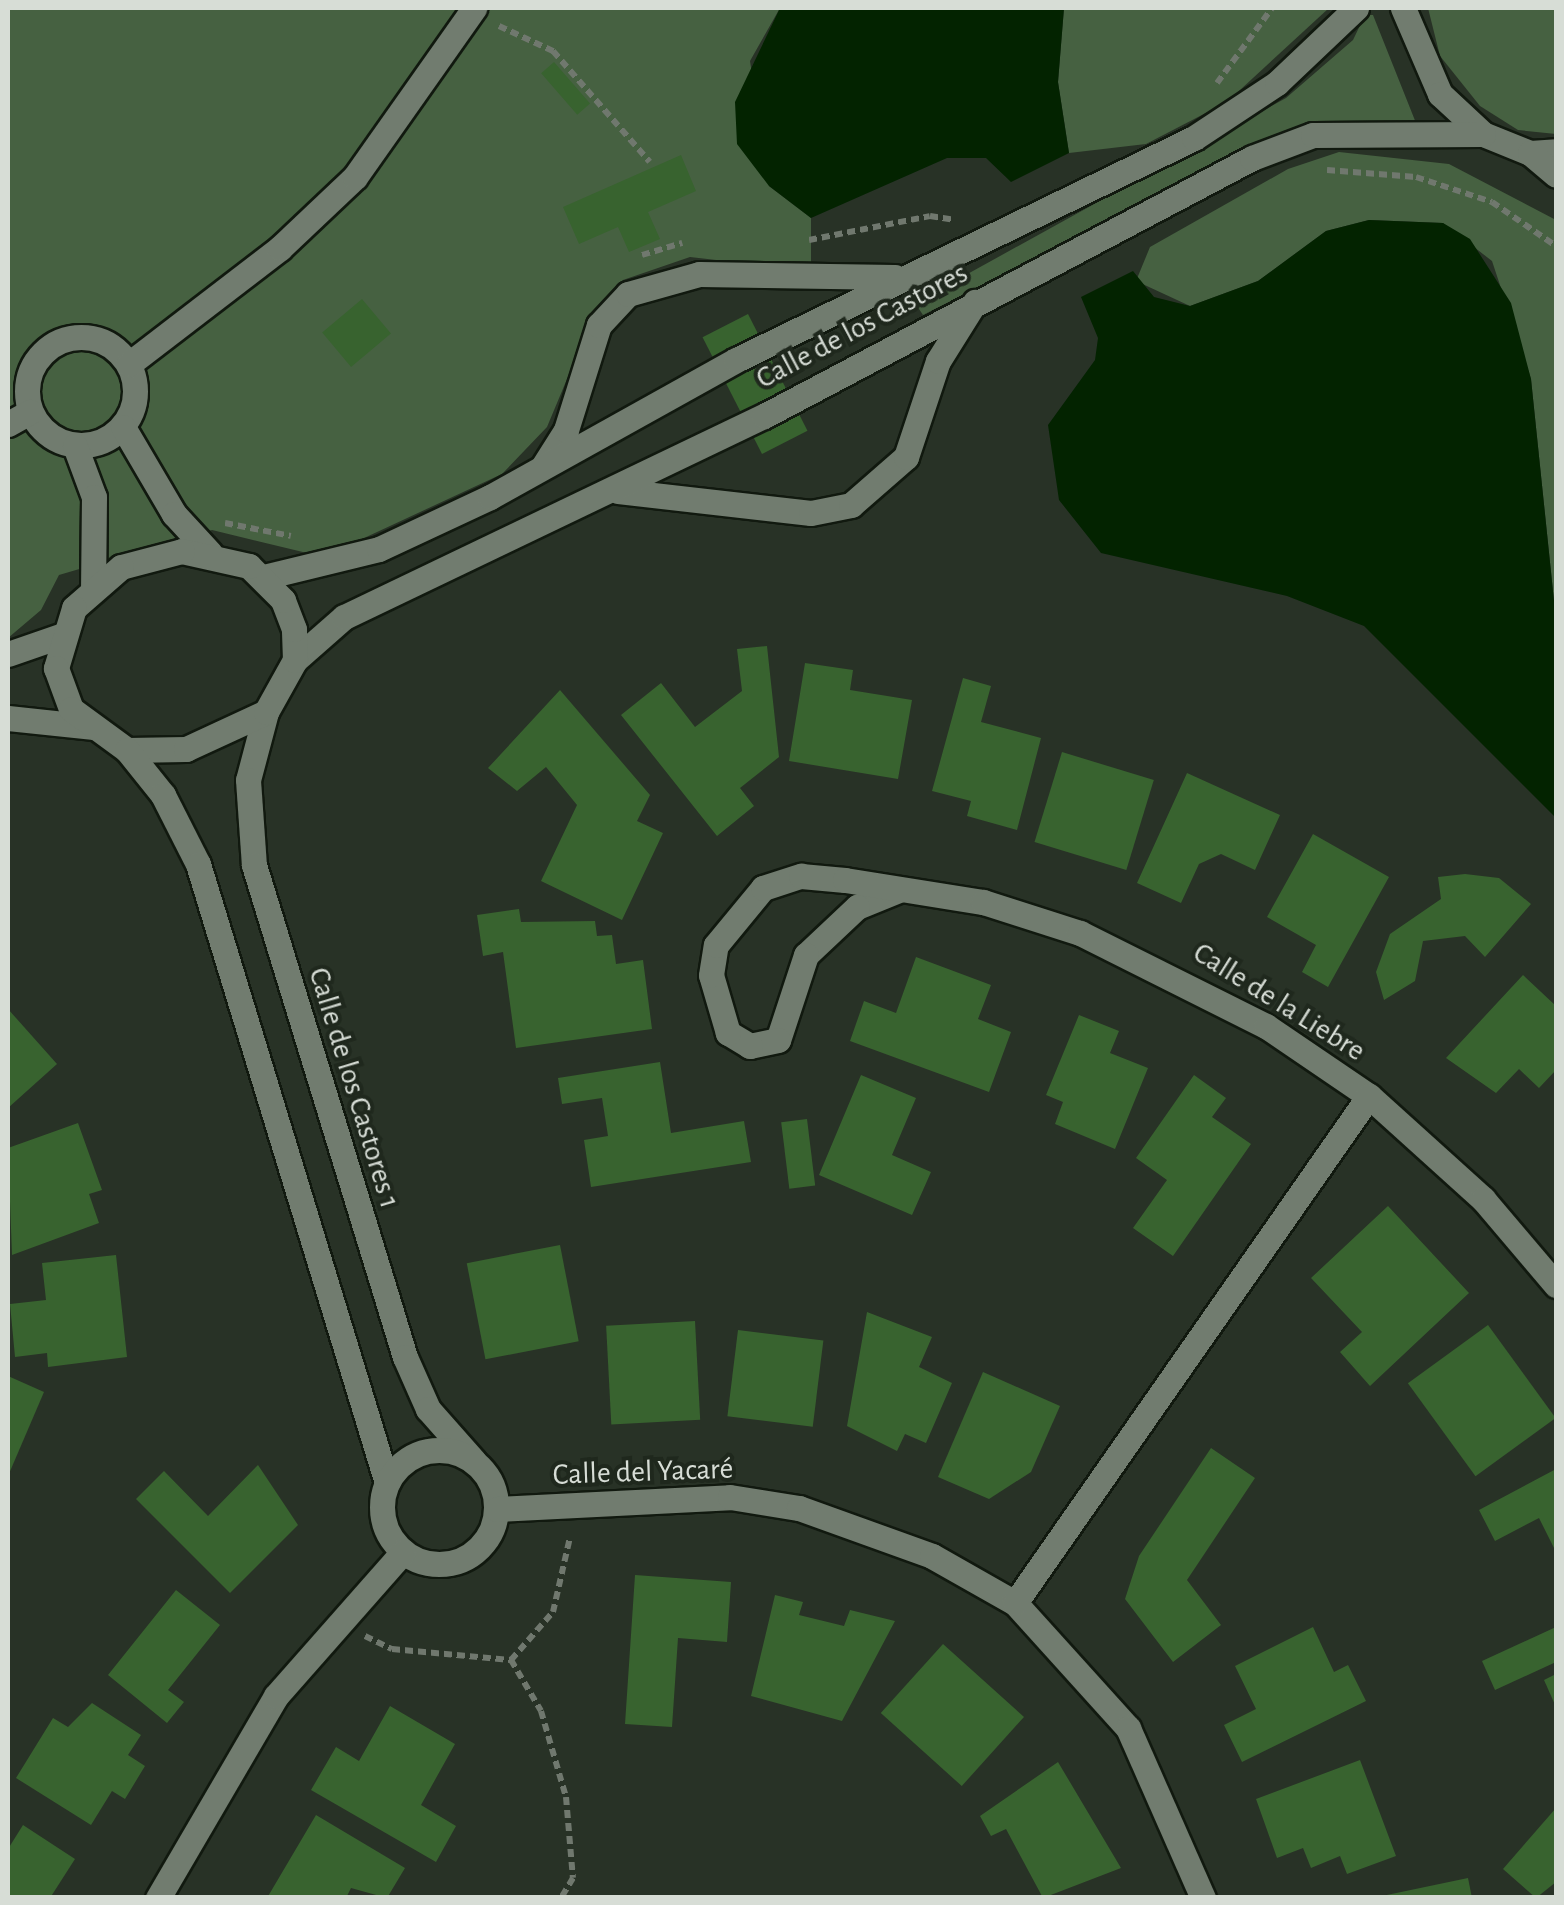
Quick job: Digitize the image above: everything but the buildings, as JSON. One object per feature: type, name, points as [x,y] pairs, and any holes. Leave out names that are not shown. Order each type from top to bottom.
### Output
[{"type":"street","name":"Calle de los Castores","points":[[264,578],[379,548],[542,468],[910,276],[1194,138],[1277,82],[1356,8]]},
{"type":"street","points":[[1403,8],[1440,94],[1483,134],[1544,152],[1556,175]]},
{"type":"street","points":[[129,364],[280,248],[355,177],[472,10]]},
{"type":"street","name":"Calle de los Castores","points":[[295,660],[344,617],[611,490],[974,302],[1313,135],[1483,134]]},
{"type":"street","points":[[542,468],[566,430],[599,326],[628,294],[699,274],[910,276]]},
{"type":"street","points":[[611,490],[678,491],[811,513],[851,505],[906,457],[938,362],[974,302]]},
{"type":"street","points":[[102,340],[129,364],[135,396],[123,427],[75,446],[19,418],[28,376],[49,346],[102,340]]},
{"type":"street","points":[[123,427],[174,514],[210,553],[264,578],[294,628],[295,660],[266,712],[186,750],[128,750]]},
{"type":"street","points":[[75,446],[94,497],[93,586]]},
{"type":"street","points":[[210,553],[149,555],[93,586],[60,636],[60,690],[93,727],[128,750],[198,864],[387,1483],[383,1520],[403,1552],[437,1565],[471,1555],[497,1509],[474,1461],[425,1451],[387,1483]]},
{"type":"street","points":[[8,654],[60,636]]},
{"type":"street","name":"Calle de los Castores 1","points":[[266,712],[248,780],[260,884],[404,1356],[428,1409],[474,1461]]},
{"type":"street","points":[[8,718],[93,727]]},
{"type":"street","name":"Calle de la Liebre","points":[[899,890],[856,908],[806,955],[778,1040],[750,1046],[728,1033],[711,975],[716,945],[763,888],[801,876],[899,890],[983,902],[1080,933],[1266,1026],[1368,1096],[1483,1200],[1556,1285]]},
{"type":"street","points":[[1015,1603],[1368,1096]]},
{"type":"street","name":"Calle del Yacaré","points":[[497,1509],[730,1497],[799,1508],[932,1556],[1015,1603],[1128,1728],[1203,1898]]},
{"type":"street","points":[[158,1898],[229,1764],[403,1552]]},
{"type":"path","points":[[472,10],[553,51],[650,162]]},
{"type":"path","points":[[1321,169],[1416,177],[1492,202],[1556,246]]},
{"type":"path","points":[[512,1660],[553,1612],[571,1560],[567,1507]]},
{"type":"path","points":[[341,1625],[392,1649],[512,1660]]},
{"type":"path","points":[[512,1660],[541,1711],[566,1797],[573,1878],[561,1898]]},
{"type":"shaded area","points":[[8,8],[780,8],[750,61],[769,186],[811,218],[811,271],[690,257],[623,280],[595,312],[547,427],[502,474],[362,539],[307,553],[212,530],[59,575],[41,610],[8,638]]},
{"type":"shaded area","points":[[780,8],[1064,8],[1058,82],[1069,153],[1011,182],[986,158],[947,158],[811,218],[769,186],[737,144],[735,102]]},
{"type":"shaded area","points":[[1064,8],[1329,8],[1227,102],[1146,144],[1069,153],[1058,82]]},
{"type":"shaded area","points":[[1428,8],[1556,8],[1556,134],[1518,130],[1480,106],[1440,56]]},
{"type":"shaded area","points":[[1365,15],[1373,15],[1416,123],[1372,124],[1087,232],[923,315],[915,303],[1286,98],[1353,40]]},
{"type":"shaded area","points":[[1339,152],[1449,164],[1556,220],[1556,620],[1531,379],[1492,261],[1443,223],[1369,220],[1326,231],[1258,281],[1190,306],[1136,281],[1150,247],[1288,169]]},
{"type":"shaded area","points":[[1369,220],[1443,223],[1470,239],[1511,303],[1531,379],[1556,620],[1556,818],[1364,626],[1287,596],[1101,553],[1059,500],[1048,425],[1095,360],[1098,338],[1081,297],[1133,271],[1154,297],[1190,306],[1258,281],[1326,231]]}]
